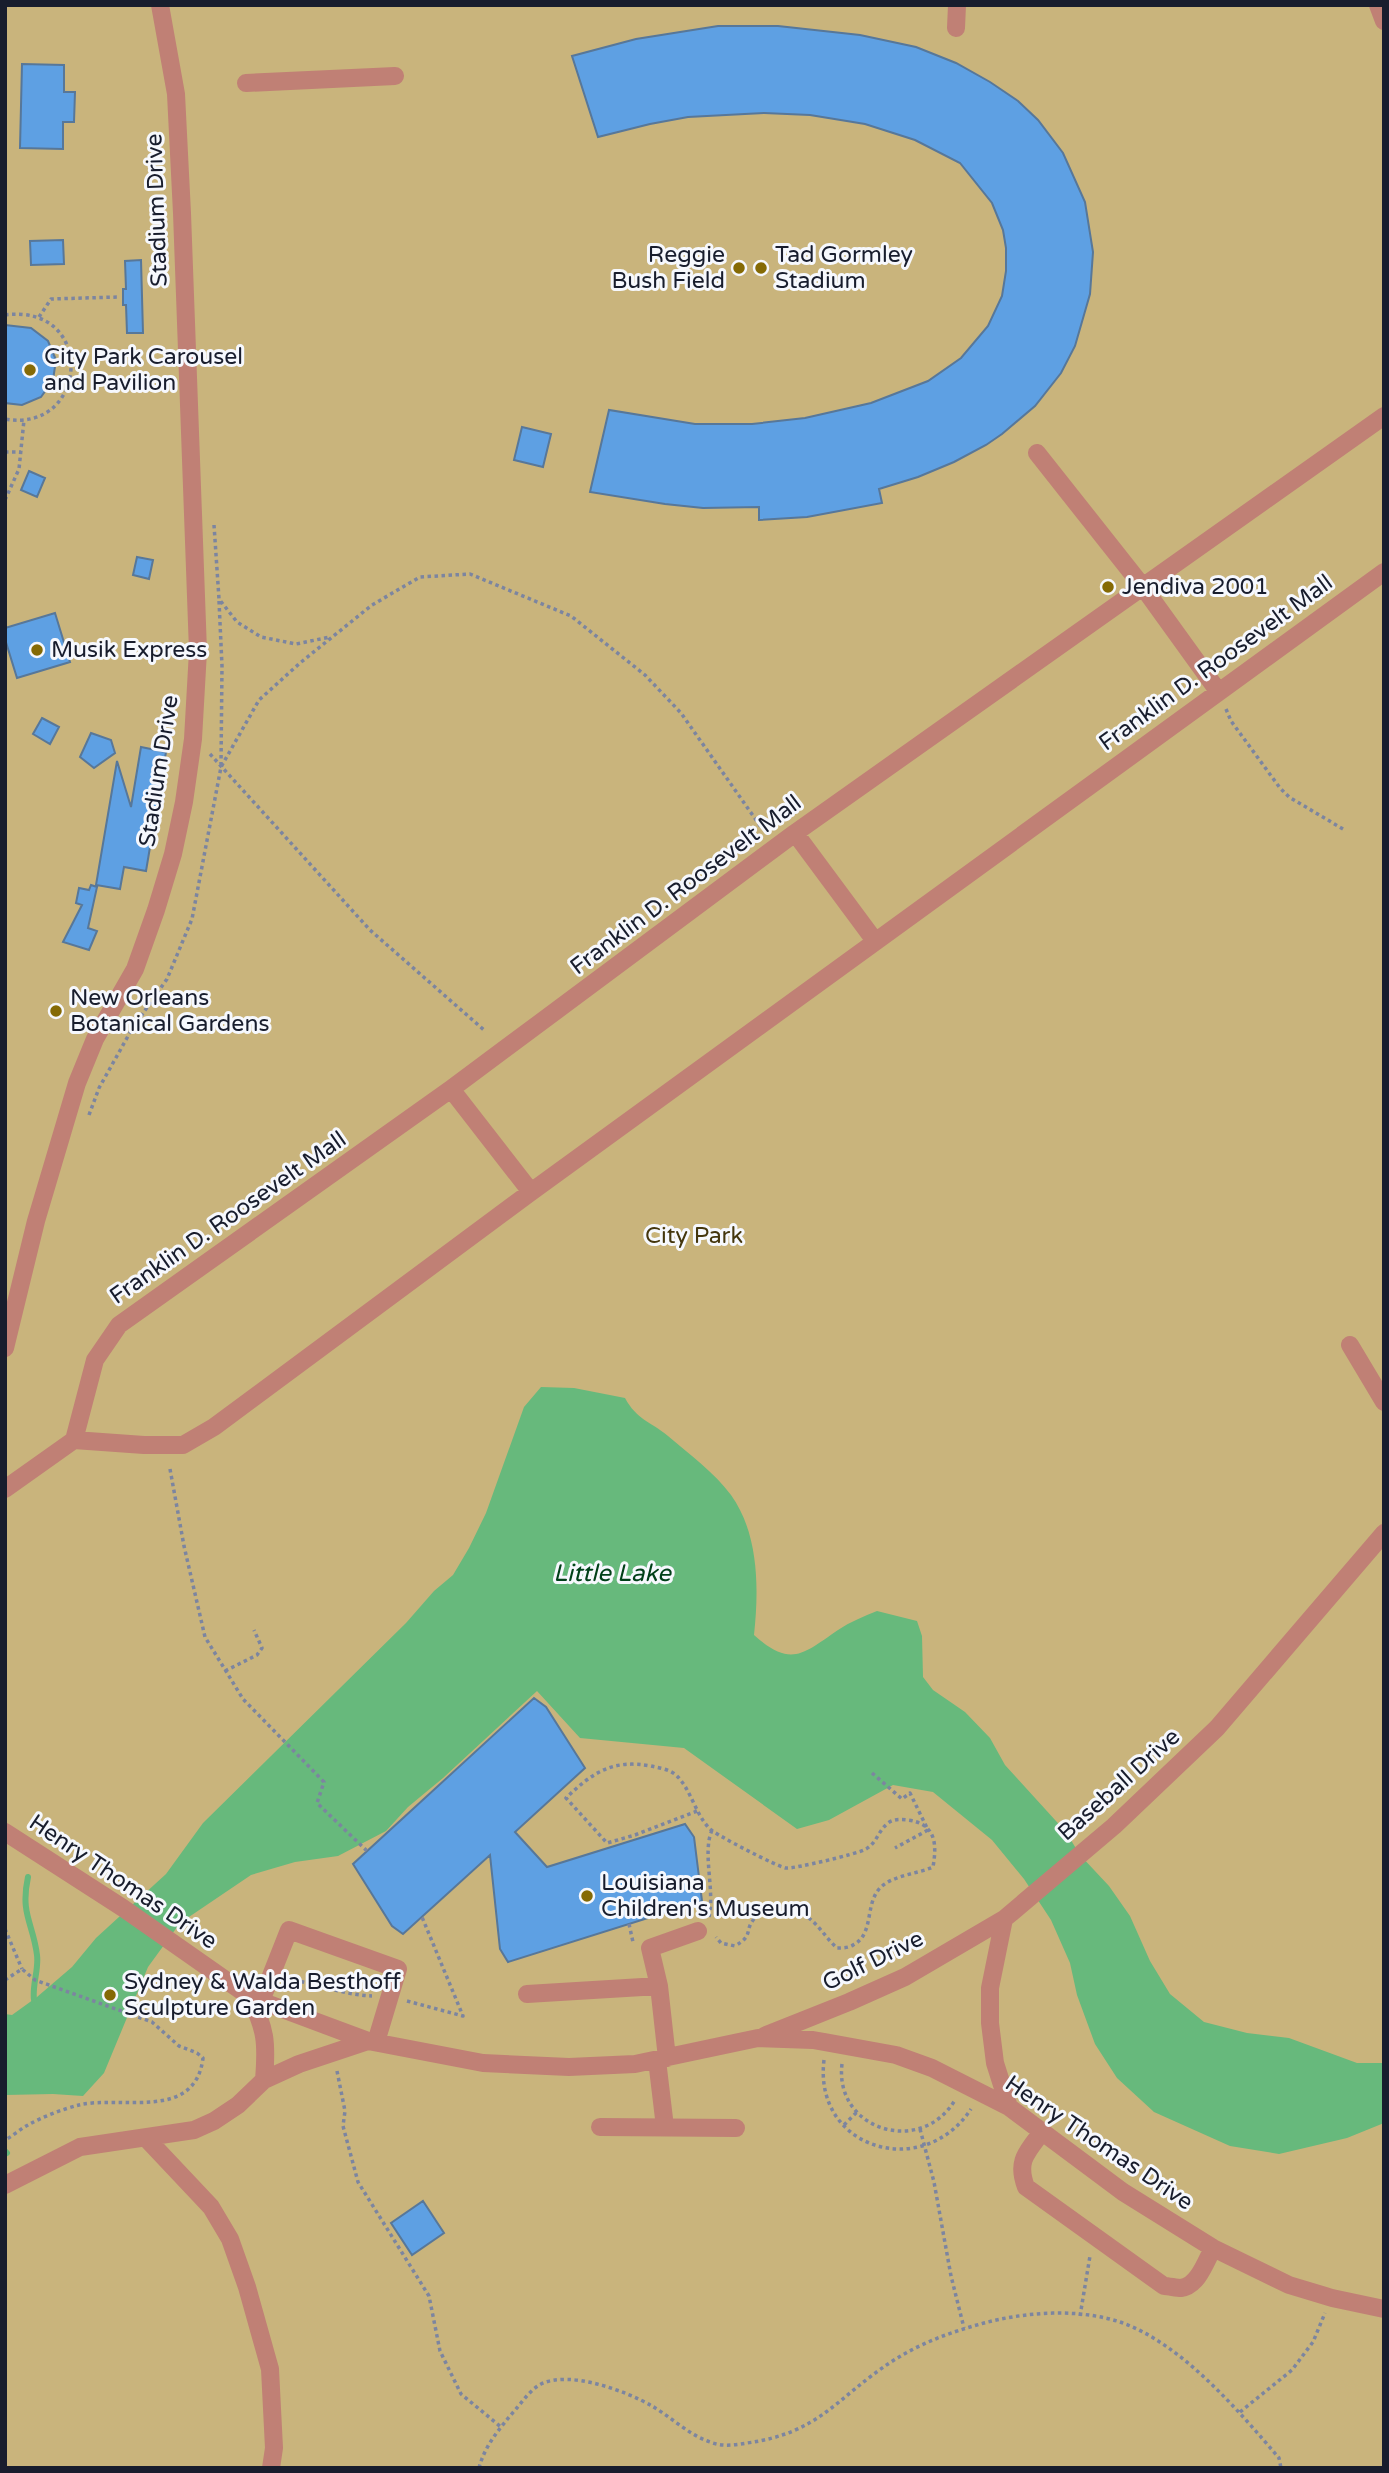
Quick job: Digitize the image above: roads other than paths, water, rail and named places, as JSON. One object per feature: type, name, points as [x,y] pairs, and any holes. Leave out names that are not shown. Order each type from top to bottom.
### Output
[{"type":"street","name":"Stadium Drive","points":[[5,1348],[36,1222],[77,1083],[95,1039],[135,969],[156,910],[173,854],[193,739],[198,651],[182,213],[176,94],[160,5]]},
{"type":"street","points":[[956,28],[957,5]]},
{"type":"street","points":[[1378,5],[1384,21]]},
{"type":"street","points":[[246,83],[396,76]]},
{"type":"street","name":"Franklin D. Roosevelt Mall","points":[[1384,416],[795,833],[452,1089],[119,1325],[95,1360],[74,1440],[183,1445],[214,1427],[531,1192],[1384,572]]},
{"type":"street","points":[[1037,453],[1143,587],[1218,691]]},
{"type":"street","points":[[795,833],[875,941]]},
{"type":"street","points":[[452,1089],[531,1192]]},
{"type":"street","points":[[1350,1345],[1384,1402]]},
{"type":"street","points":[[5,1489],[74,1440]]},
{"type":"street","name":"Baseball Drive","points":[[1004,1919],[1114,1826],[1217,1728],[1384,1533]]},
{"type":"street","name":"Henry Thomas Drive","points":[[5,1832],[256,1999],[372,2042],[483,2063],[569,2067],[635,2064],[758,2038],[835,2043],[896,2055],[932,2067],[1009,2107],[1122,2192],[1213,2248],[1289,2285],[1384,2309]]},
{"type":"street","points":[[1004,1919],[990,1988],[990,2023],[995,2063],[1009,2107]]},
{"type":"street","name":"Golf Drive","points":[[758,2038],[905,1977],[1004,1919]]},
{"type":"street","points":[[665,2127],[659,1986],[650,1948],[706,1929]]},
{"type":"street","points":[[5,2185],[80,2147],[194,2130],[238,2105],[264,2080],[332,2052],[372,2042],[398,1969],[289,1930],[271,1977],[256,1999],[267,2046],[264,2080]]},
{"type":"street","points":[[527,1994],[659,1986]]},
{"type":"street","points":[[600,2127],[736,2128]]},
{"type":"street","points":[[1042,2132],[1025,2155],[1020,2171],[1026,2187],[1164,2286],[1181,2288],[1189,2284],[1199,2274],[1213,2248]]},
{"type":"street","points":[[146,2138],[211,2207],[230,2239],[247,2287],[270,2369],[274,2448],[271,2468]]},
{"type":"water","name":"Little Lake","points":[[541,1387],[574,1388],[625,1398],[639,1416],[668,1436],[725,1487],[740,1510],[752,1544],[756,1581],[754,1635],[778,1652],[797,1654],[806,1651],[847,1624],[877,1611],[917,1621],[922,1636],[923,1677],[933,1690],[965,1712],[990,1738],[1005,1765],[1066,1832],[1080,1855],[1109,1886],[1130,1916],[1150,1961],[1170,1994],[1204,2022],[1247,2033],[1289,2038],[1357,2063],[1384,2063],[1384,2123],[1347,2138],[1279,2154],[1230,2146],[1154,2112],[1117,2078],[1095,2044],[1077,1995],[1070,1963],[1051,1920],[1024,1879],[992,1840],[933,1792],[893,1785],[829,1820],[797,1829],[684,1748],[580,1738],[537,1691],[408,1807],[386,1831],[338,1856],[295,1862],[251,1875],[180,1923],[148,1967],[104,2073],[83,2096],[5,2095],[5,2014],[12,2015],[72,1967],[96,1938],[166,1874],[203,1823],[453,1575],[486,1513],[524,1407]]},
{"type":"waterway","points":[[28,1877],[26,1910],[37,1961],[34,2000]]},
{"type":"place","name":"Reggie Bush Field","points":[[739,268]]},
{"type":"place","name":"Tad Gormley Stadium","points":[[761,268]]},
{"type":"place","name":"City Park Carousel and Pavilion","points":[[30,370]]},
{"type":"place","name":"Jendiva 2001","points":[[1108,587]]},
{"type":"place","name":"Musik Express","points":[[37,650]]},
{"type":"place","name":"New Orleans Botanical Gardens","points":[[56,1011]]},
{"type":"place","name":"Louisiana Children's Museum","points":[[587,1896]]},
{"type":"place","name":"Sydney & Walda Besthoff Sculpture Garden","points":[[110,1995]]},
{"type":"park label","name":"City Park","points":[[694,1236]]}]
